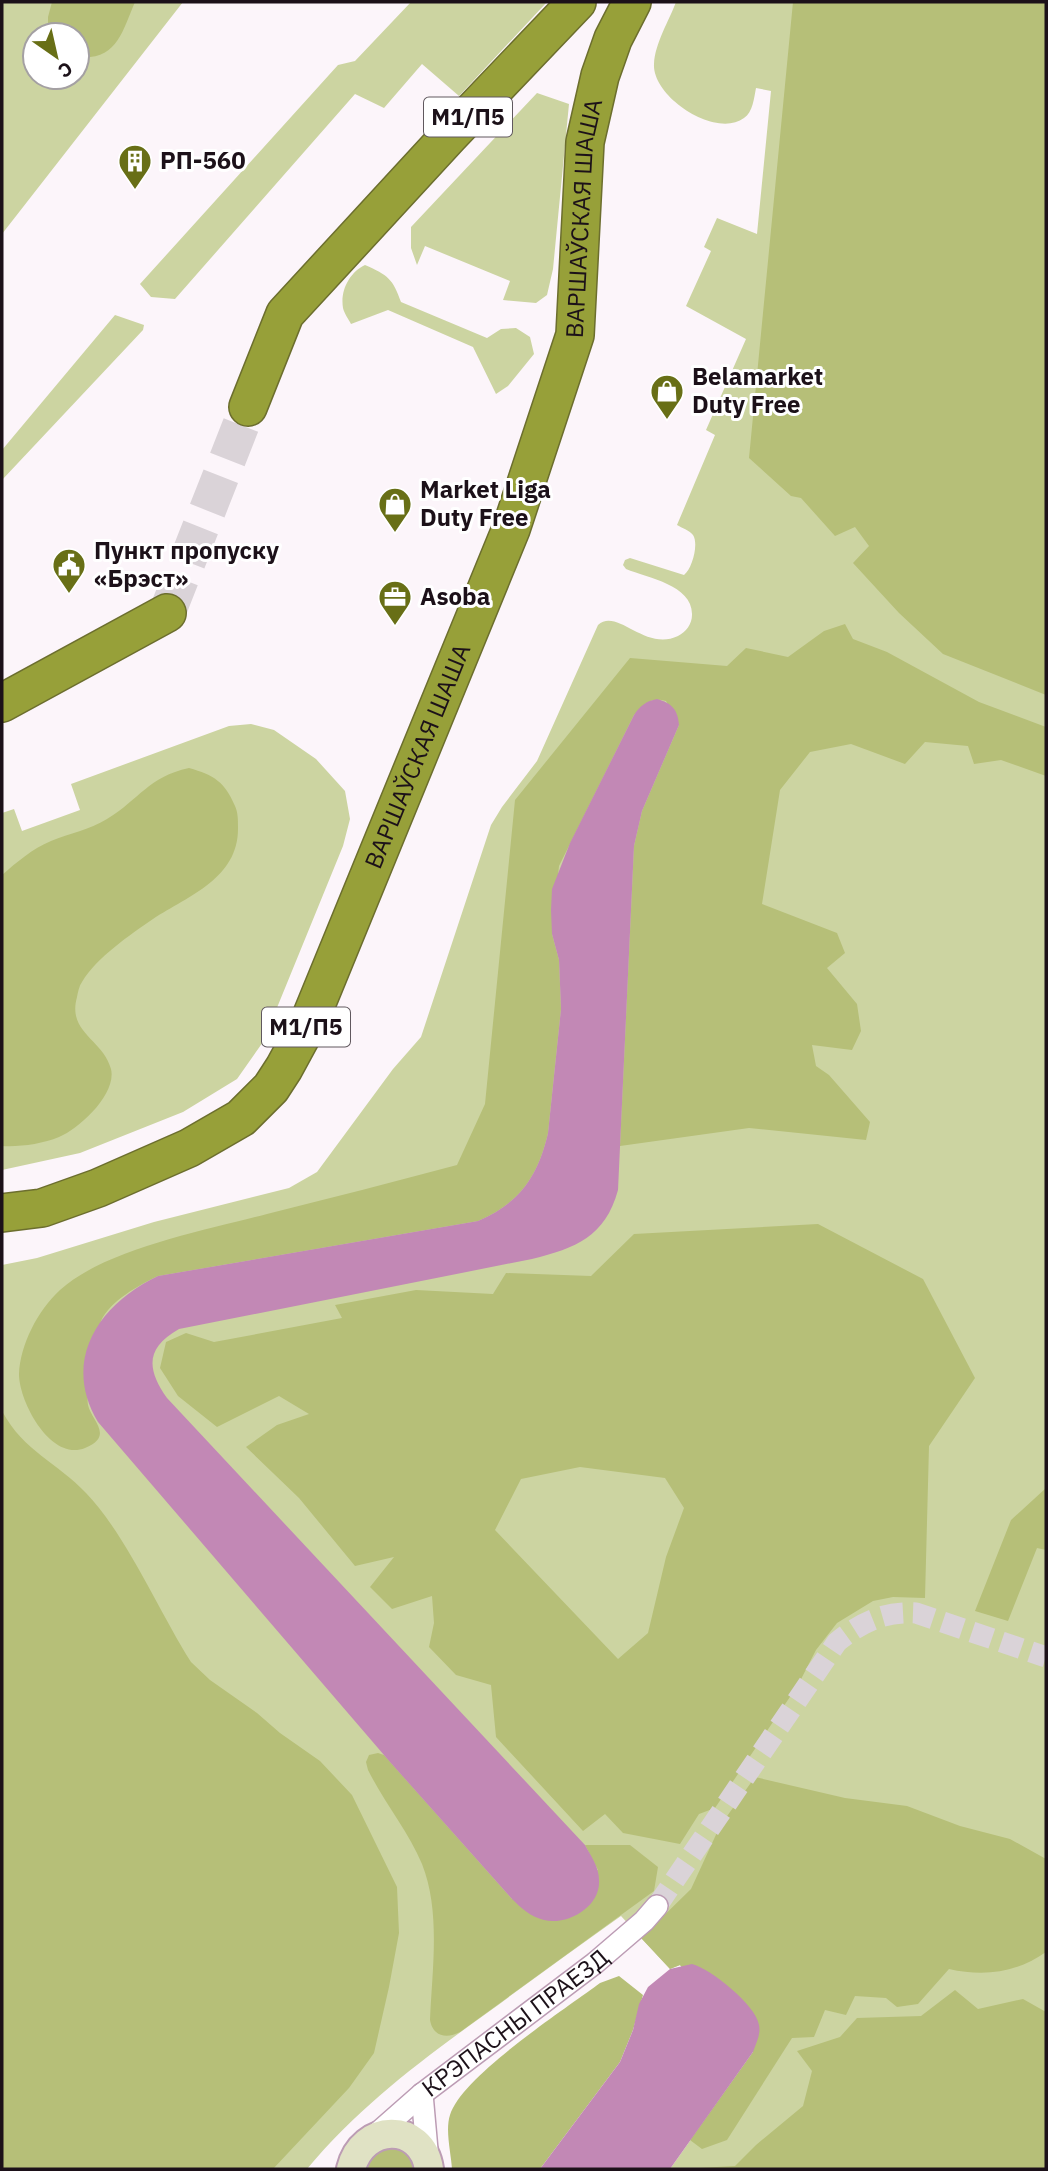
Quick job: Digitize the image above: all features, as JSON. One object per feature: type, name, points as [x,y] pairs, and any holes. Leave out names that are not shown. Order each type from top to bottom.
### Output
[{"type":"highway","name":"М1/П5","points":[[248,407],[285,314],[577,2]]},
{"type":"highway","name":"ВАРШАЎСКАЯ ШАША","points":[[2,1213],[42,1208],[98,1188],[189,1148],[241,1118],[271,1088],[309,1022],[511,529],[575,335],[584,142],[600,76],[613,39],[632,2]]},
{"type":"highway","points":[[2,703],[167,613]]},
{"type":"street","name":"КРЭПАСНЫ ПРАЕЗД","points":[[355,2158],[422,2094],[595,1963],[645,1921],[657,1906]]},
{"type":"street","points":[[422,2094],[428,2167]]},
{"type":"street","points":[[355,2158],[395,2134],[407,2137],[416,2144],[424,2153],[428,2167]]},
{"type":"green space","points":[[2,2],[183,2],[2,234]]},
{"type":"green space","points":[[52,2],[135,2],[116,42],[110,49],[91,57],[91,21],[48,21]]},
{"type":"green space","points":[[411,2],[547,2],[459,96],[422,64],[384,108],[355,94],[175,299],[151,297],[140,284],[338,65],[355,61]]},
{"type":"green space","points":[[676,2],[1046,2],[1046,2169],[670,2169],[753,2052],[680,1965],[670,1969],[621,1916],[415,2067],[348,2125],[307,2169],[2,2169],[2,1265],[37,1258],[154,1222],[289,1188],[317,1172],[393,1069],[421,1037],[491,825],[537,761],[598,625],[614,621],[643,635],[666,639],[678,636],[690,625],[692,615],[685,596],[668,584],[626,569],[623,565],[625,560],[630,558],[684,575],[692,562],[695,539],[690,532],[677,525],[715,435],[706,430],[746,339],[686,306],[711,251],[704,247],[717,218],[757,234],[771,91],[756,88],[749,112],[744,118],[732,123],[703,119],[674,101],[656,77],[654,64],[660,40]]},
{"type":"green space","points":[[793,2],[1046,2],[1046,695],[943,654],[899,613],[853,563],[869,546],[855,527],[835,536],[801,498],[791,496],[749,458]]},
{"type":"green space","points":[[537,93],[569,104],[553,269],[547,295],[536,303],[503,300],[510,281],[425,246],[417,265],[411,248],[411,227]]},
{"type":"green space","points":[[365,265],[389,279],[401,302],[487,338],[501,329],[516,328],[530,337],[534,354],[508,386],[496,394],[473,347],[388,310],[351,324],[343,308],[343,295],[351,277]]},
{"type":"green space","points":[[115,315],[144,325],[143,330],[2,480],[2,450]]},
{"type":"green space","points":[[845,624],[853,639],[887,652],[979,702],[1046,727],[1046,776],[1001,760],[974,764],[968,746],[925,742],[905,764],[851,744],[810,752],[780,790],[762,904],[837,933],[845,953],[827,968],[857,1004],[861,1031],[852,1050],[812,1045],[816,1066],[829,1075],[870,1122],[866,1140],[749,1128],[620,1146],[634,846],[642,811],[679,725],[666,701],[652,701],[634,715],[559,866],[552,934],[559,960],[561,1009],[548,1133],[533,1175],[516,1197],[478,1221],[158,1276],[150,1280],[118,1300],[105,1314],[99,1326],[88,1405],[99,1428],[99,1438],[85,1448],[72,1450],[49,1438],[39,1427],[25,1399],[20,1386],[20,1363],[27,1340],[44,1307],[60,1290],[79,1276],[129,1252],[187,1234],[457,1165],[485,1104],[515,800],[630,658],[727,666],[746,648],[788,657],[824,631]]},
{"type":"green space","points":[[251,724],[274,730],[316,759],[345,791],[350,819],[343,846],[263,1042],[237,1079],[183,1112],[80,1153],[2,1170],[2,813],[14,809],[22,831],[80,810],[71,784],[229,726]]},
{"type":"green space","points":[[189,768],[223,785],[235,806],[238,827],[236,845],[230,860],[210,883],[114,947],[96,964],[81,984],[75,1009],[77,1019],[81,1028],[101,1050],[111,1069],[108,1089],[95,1109],[76,1127],[59,1137],[45,1142],[2,1146],[2,875],[37,848],[100,823],[154,783]]},
{"type":"green space","points":[[818,1224],[923,1279],[975,1378],[929,1446],[925,1598],[893,1597],[873,1601],[837,1623],[816,1650],[798,1685],[715,1808],[699,1814],[680,1844],[623,1833],[605,1814],[583,1831],[496,1737],[491,1685],[456,1675],[429,1647],[434,1623],[432,1596],[392,1609],[370,1587],[394,1557],[355,1566],[299,1498],[246,1447],[277,1425],[309,1414],[279,1396],[217,1427],[178,1396],[160,1368],[166,1342],[186,1333],[214,1342],[342,1318],[335,1305],[416,1290],[493,1294],[506,1273],[591,1276],[634,1234]],"holes":[[[580,1467],[665,1478],[684,1508],[666,1557],[648,1633],[618,1659],[495,1530],[521,1479]]]},
{"type":"green space","points":[[2,1411],[20,1437],[75,1482],[101,1510],[129,1552],[191,1662],[210,1680],[320,1761],[352,1795],[397,1887],[399,1933],[374,2053],[349,2088],[273,2169],[2,2169]]},
{"type":"green space","points":[[1046,1488],[1046,1550],[1037,1548],[1008,1621],[975,1611],[1011,1520]]},
{"type":"green space","points":[[369,1755],[384,1755],[512,1899],[598,1870],[585,1845],[630,1845],[658,1867],[654,1891],[460,2032],[446,2036],[437,2033],[430,2020],[434,1941],[428,1882],[416,1852],[368,1770],[366,1762]]},
{"type":"green space","points":[[755,1777],[845,1798],[907,1806],[960,1826],[1010,1839],[1046,1859],[1046,1952],[1011,1969],[975,1973],[949,1969],[918,2004],[897,2007],[886,1998],[855,1996],[846,2015],[825,2010],[814,2037],[792,2038],[727,2140],[702,2149],[690,2140],[753,2052],[680,1965],[670,1969],[641,1938],[691,1889],[720,1826]]},
{"type":"green space","points":[[619,1976],[643,1995],[620,2062],[540,2169],[452,2169],[449,2121],[458,2099],[493,2063],[540,2026],[600,1983]]},
{"type":"green space","points":[[955,1990],[978,2009],[1023,1999],[1046,2012],[1046,2169],[681,2169],[735,2166],[803,2106],[812,2071],[797,2051],[840,2037],[857,2018],[921,2016]]},
{"type":"green space","points":[[400,2141],[422,2169],[357,2169],[359,2161]]},
{"type":"shaded area","points":[[657,699],[673,708],[679,725],[642,811],[634,846],[618,1190],[612,1206],[597,1230],[575,1245],[532,1259],[179,1329],[160,1344],[153,1359],[155,1377],[167,1398],[585,1845],[599,1875],[598,1890],[589,1906],[581,1912],[563,1920],[553,1921],[535,1917],[512,1899],[390,1762],[98,1422],[88,1399],[83,1377],[85,1356],[92,1336],[103,1318],[137,1288],[158,1276],[478,1221],[516,1197],[533,1175],[548,1133],[561,1009],[559,960],[552,934],[552,889],[570,843],[634,715],[644,704]]},
{"type":"shaded area","points":[[692,1964],[721,1980],[741,1998],[756,2017],[759,2032],[753,2052],[670,2169],[540,2169],[620,2062],[633,2030],[639,2004],[648,1987],[670,1969]]},
{"type":"tunnel","points":[[167,613],[248,407]]},
{"type":"tunnel","points":[[657,1906],[837,1642],[855,1629],[884,1616],[916,1613],[1046,1657]]},
{"type":"place","name":"РП-560","points":[[135,191]]},
{"type":"place","name":"Belamarket Duty Free","points":[[667,421]]},
{"type":"place","name":"Market Liga Duty Free","points":[[395,534]]},
{"type":"place","name":"Пункт пропуску «Брэст»","points":[[69,595]]},
{"type":"place","name":"Asoba","points":[[395,627]]}]
